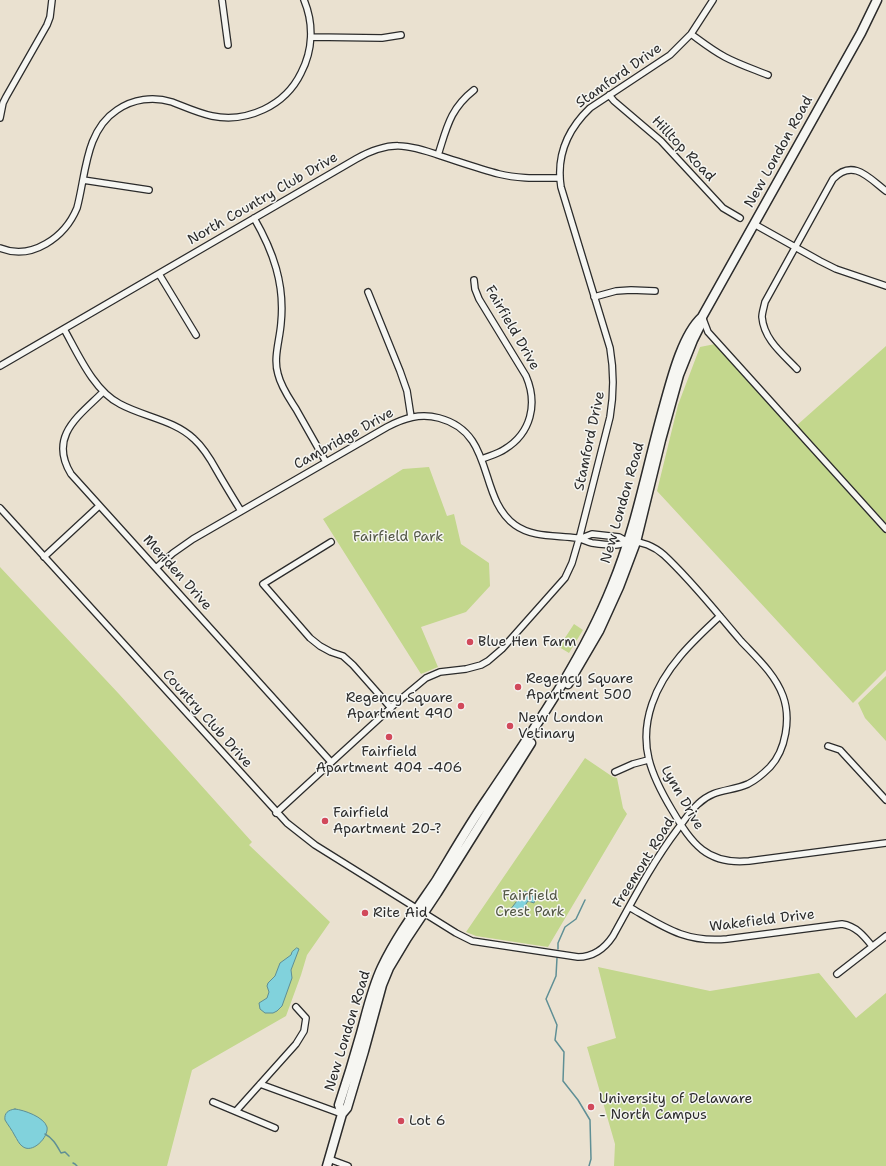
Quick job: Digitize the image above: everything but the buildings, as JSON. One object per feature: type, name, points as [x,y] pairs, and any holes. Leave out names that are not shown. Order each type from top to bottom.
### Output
[{"type":"main road","name":"New London Road","points":[[328,1163],[342,1114],[340,1105],[374,983],[399,935],[420,911],[480,810],[537,725],[589,636],[632,542],[654,440],[672,376],[686,340],[694,324],[702,317],[878,0]]},
{"type":"street","points":[[0,118],[3,103],[6,97],[47,25],[51,12],[52,0]]},
{"type":"street","points":[[222,0],[228,45]]},
{"type":"street","points":[[0,248],[12,251],[25,251],[41,246],[55,238],[66,227],[74,215],[79,199],[94,136],[106,119],[121,107],[141,100],[155,99],[170,102],[200,113],[218,117],[232,117],[255,113],[274,104],[291,88],[304,69],[311,37],[310,20],[304,0]]},
{"type":"street","name":"Stamford Drive","points":[[276,813],[426,678],[440,672],[466,669],[481,665],[502,649],[565,578],[572,563],[579,539],[610,417],[613,398],[614,372],[612,359],[569,215],[560,178],[563,149],[574,126],[590,108],[670,55],[691,34],[713,0]]},
{"type":"street","points":[[691,34],[724,56],[768,75]]},
{"type":"street","points":[[311,37],[382,38],[401,35]]},
{"type":"street","points":[[438,154],[452,114],[464,99],[474,90]]},
{"type":"street","name":"Hilltop Road","points":[[609,95],[661,141],[723,208],[740,218]]},
{"type":"street","name":"North Country Club Drive","points":[[0,366],[364,154],[376,149],[390,146],[405,146],[421,149],[509,176],[560,178]]},
{"type":"street","points":[[797,369],[771,341],[765,329],[762,316],[765,302],[833,179],[839,173],[854,169],[862,172],[886,191]]},
{"type":"street","points":[[83,180],[149,190]]},
{"type":"street","points":[[254,218],[271,251],[280,282],[282,312],[277,353],[278,374],[284,388],[326,462]]},
{"type":"street","points":[[754,224],[836,269],[886,286]]},
{"type":"street","points":[[159,274],[196,335]]},
{"type":"street","name":"Fairfield Drive","points":[[474,280],[475,289],[479,299],[526,376],[532,397],[532,410],[530,418],[519,436],[514,442],[503,450],[482,459]]},
{"type":"street","points":[[594,297],[616,291],[655,291]]},
{"type":"street","points":[[368,292],[400,370],[407,391],[411,417]]},
{"type":"street","points":[[702,317],[708,332],[886,529]]},
{"type":"street","points":[[64,329],[90,374],[103,392],[119,404],[171,424],[195,440],[207,453],[241,511]]},
{"type":"street","name":"Meriden Drive","points":[[103,392],[70,425],[66,434],[63,448],[65,462],[71,474],[331,762]]},
{"type":"street","name":"Cambridge Drive","points":[[156,568],[185,544],[387,427],[400,420],[411,417],[426,416],[435,417],[450,422],[463,431],[473,442],[482,459],[498,504],[506,516],[516,525],[535,533],[579,539],[591,543],[618,545],[632,542]]},
{"type":"street","points":[[44,557],[99,506]]},
{"type":"street","name":"Country Club Drive","points":[[0,508],[276,813],[306,839],[420,911]]},
{"type":"street","name":"Cambridge Drive","points":[[579,539],[592,534],[619,537],[632,542]]},
{"type":"street","points":[[331,542],[263,584],[310,638],[331,652],[343,656],[353,665],[391,708]]},
{"type":"street","name":"Freemont Road","points":[[420,911],[456,934],[472,941],[581,957],[594,954],[604,947],[613,936],[660,855],[693,809],[706,798],[719,791],[748,784],[766,771],[777,756],[787,724],[787,710],[780,689],[770,674],[720,616],[664,555],[654,548],[632,542]]},
{"type":"street","name":"Lynn Drive","points":[[720,616],[676,661],[655,696],[647,727],[646,743],[648,760],[657,784],[691,840],[702,850],[718,859],[734,862],[886,843]]},
{"type":"street","points":[[828,746],[840,750],[886,800]]},
{"type":"street","points":[[615,772],[633,764],[648,760]]},
{"type":"street","name":"Wakefield Drive","points":[[629,907],[670,930],[699,939],[727,939],[842,924],[856,929],[872,946]]},
{"type":"street","points":[[837,974],[886,936]]},
{"type":"street","points":[[236,1111],[296,1044],[304,1031],[306,1018],[296,1007]]},
{"type":"street","points":[[260,1084],[342,1114]]},
{"type":"street","points":[[213,1102],[275,1128]]},
{"type":"street","points":[[328,1163],[348,1166]]},
{"type":"green space","points":[[715,344],[886,533],[886,670],[853,703],[657,491],[678,405],[700,347]]},
{"type":"green space","points":[[886,346],[886,523],[796,426]]},
{"type":"green space","name":"Fairfield Park","points":[[429,467],[447,516],[454,514],[461,544],[489,563],[490,586],[466,612],[421,627],[438,667],[421,674],[323,519],[403,469]]},
{"type":"green space","points":[[0,567],[119,694],[252,842],[249,845],[330,922],[307,955],[286,1016],[192,1070],[167,1166],[0,1166]]},
{"type":"green space","points":[[574,624],[583,630],[569,653],[559,647]]},
{"type":"green space","points":[[886,676],[886,741],[865,718],[858,703]]},
{"type":"green space","name":"Fairfield Crest Park","points":[[585,758],[613,777],[617,778],[623,808],[627,814],[548,947],[476,936],[466,932]]},
{"type":"green space","points":[[598,967],[710,991],[819,973],[856,1018],[886,993],[886,1166],[614,1166],[615,1144],[587,1047],[616,1038]]},
{"type":"water","points":[[525,891],[536,898],[534,903],[528,901],[520,913],[512,908]]},
{"type":"water","points":[[297,948],[299,949],[291,970],[292,978],[282,1006],[273,1013],[265,1013],[260,1009],[259,1003],[267,998],[269,992],[267,986],[268,983],[275,976],[280,963],[291,955]]},
{"type":"water","points":[[15,1109],[38,1117],[45,1123],[47,1131],[43,1140],[35,1147],[26,1148],[21,1145],[5,1120],[5,1115],[7,1112]]},
{"type":"waterway","points":[[558,949],[558,943],[565,927],[576,919],[585,900]]},
{"type":"waterway","points":[[557,958],[556,976],[546,999],[557,1025],[555,1040],[564,1052],[563,1081],[578,1100],[590,1120],[591,1159],[589,1166]]},
{"type":"waterway","points":[[45,1134],[53,1140],[61,1153],[65,1152],[69,1156]]},
{"type":"waterway","points":[[73,1163],[77,1166]]},
{"type":"place","name":"Blue Hen Farm","points":[[470,642]]},
{"type":"place","name":"Regency Square Apartment 500","points":[[518,687]]},
{"type":"place","name":"Regency Square Apartment 490","points":[[461,706]]},
{"type":"place","name":"New London Vetinary","points":[[510,726]]},
{"type":"place","name":"Fairfield Apartment 404 -406","points":[[389,737]]},
{"type":"place","name":"Fairfield Apartment 20-?","points":[[325,821]]},
{"type":"place","name":"Rite Aid","points":[[365,913]]},
{"type":"place","name":"University of Delaware - North Campus","points":[[591,1107]]},
{"type":"place","name":"Lot 6","points":[[401,1121]]}]
